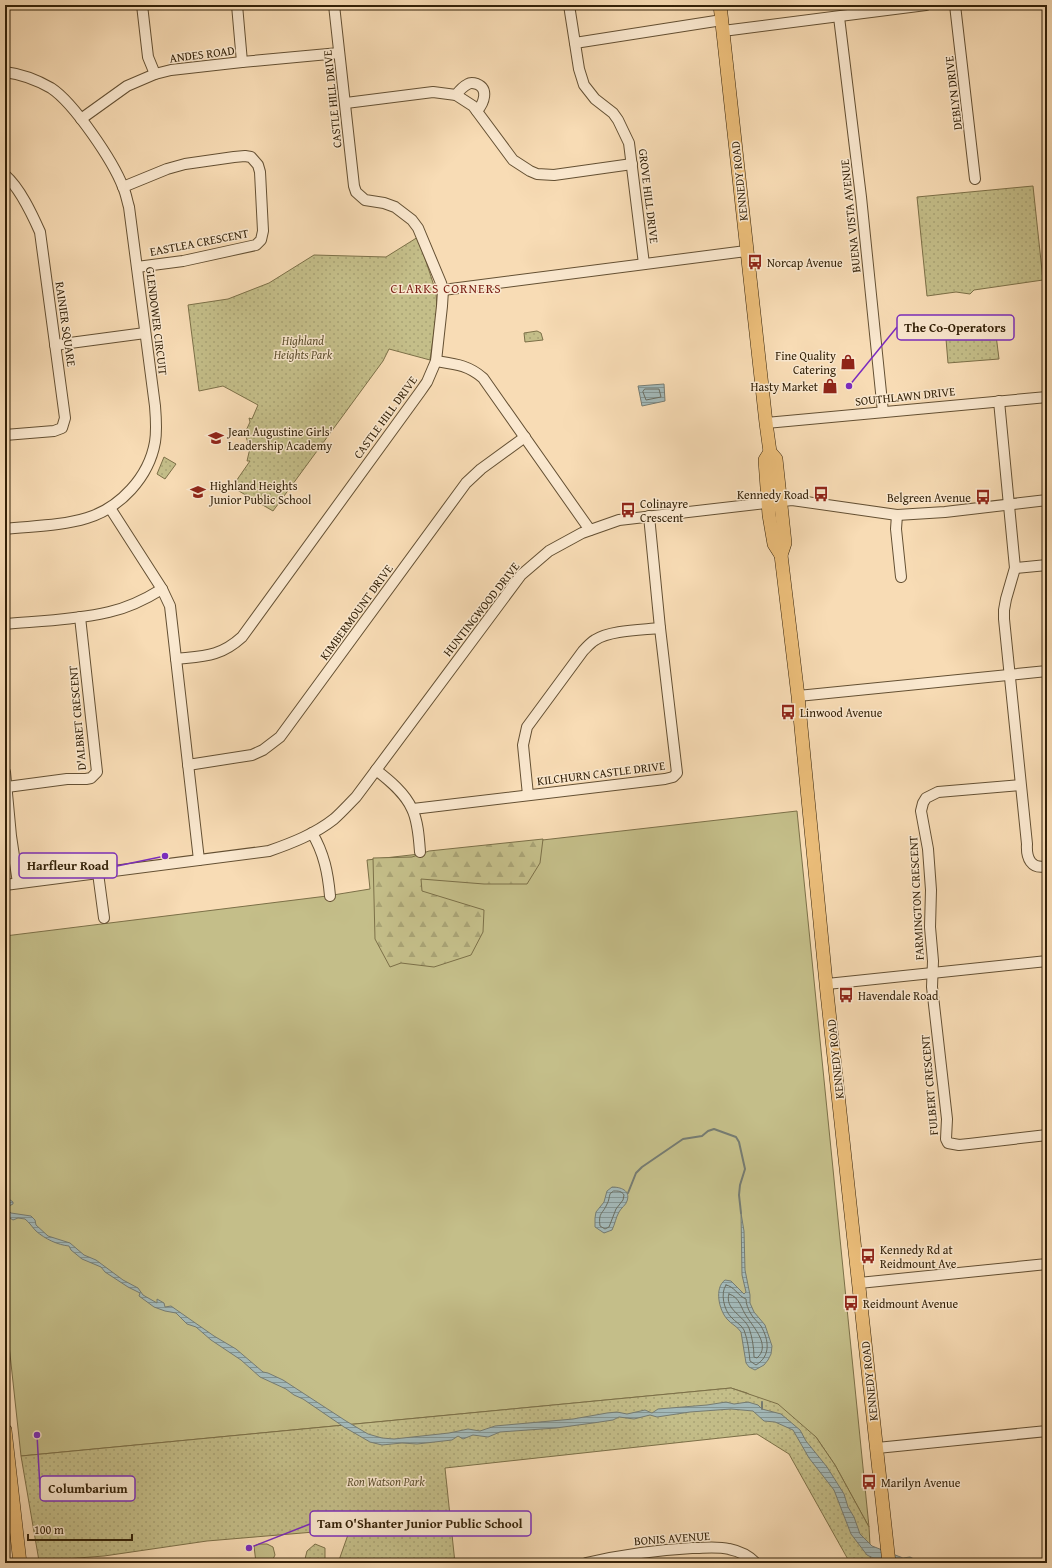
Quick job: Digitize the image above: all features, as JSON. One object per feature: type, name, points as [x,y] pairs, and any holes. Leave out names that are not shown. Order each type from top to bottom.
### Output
[{"type":"main road","name":"KENNEDY ROAD","points":[[720,5],[746,251],[770,452],[765,460],[774,501],[774,544],[781,555],[798,696],[827,984],[889,1563]]},
{"type":"main road","points":[[5,1430],[20,1563]]},
{"type":"street","points":[[142,5],[148,57],[155,74]]},
{"type":"street","points":[[237,5],[242,62]]},
{"type":"street","name":"CASTLE HILL DRIVE","points":[[176,659],[215,654],[233,645],[242,637],[424,387],[436,361],[443,290],[418,228],[412,220],[395,207],[384,203],[365,200],[356,192],[354,186],[334,5]]},
{"type":"street","name":"GROVE HILL DRIVE","points":[[569,5],[579,69],[584,85],[595,99],[613,113],[629,143],[644,264]]},
{"type":"street","points":[[575,43],[722,26],[839,17],[926,5]]},
{"type":"street","name":"DEBLYN DRIVE","points":[[955,5],[975,179]]},
{"type":"street","name":"BUENA VISTA AVENUE","points":[[839,17],[861,197],[884,412]]},
{"type":"street","name":"ANDES ROAD","points":[[81,119],[127,86],[155,74],[171,70],[339,53]]},
{"type":"street","name":"GLENDOWER CIRCUIT","points":[[5,72],[36,80],[51,88],[62,97],[81,119],[105,152],[123,187],[129,208],[155,406],[156,424],[154,442],[148,462],[141,476],[126,495],[110,508],[87,518],[65,523],[5,529]]},
{"type":"street","points":[[456,95],[467,84],[474,82],[481,85],[485,91],[484,99],[482,106],[477,111]]},
{"type":"street","points":[[346,103],[433,92],[456,95],[465,100],[477,111],[513,160],[530,171],[554,175],[632,164]]},
{"type":"street","name":"EASTLEA CRESCENT","points":[[123,187],[167,169],[184,164],[234,157],[251,157],[258,165],[260,172],[263,231],[261,240],[256,245],[183,260],[137,267]]},
{"type":"street","name":"RAINIER SQUARE","points":[[5,175],[15,187],[34,218],[40,232],[65,418],[62,428],[54,431],[5,435]]},
{"type":"street","points":[[443,290],[746,251]]},
{"type":"street","points":[[55,345],[145,333]]},
{"type":"street","points":[[436,361],[466,367],[479,374],[489,384],[541,462],[590,530]]},
{"type":"street","name":"SOUTHLAWN DRIVE","points":[[766,423],[1047,397]]},
{"type":"street","points":[[999,401],[1015,568],[1004,610],[1020,785],[1028,858],[1030,862],[1038,867],[1047,866]]},
{"type":"street","name":"KIMBERMOUNT DRIVE","points":[[188,765],[252,755],[263,750],[280,737],[466,483],[481,469],[525,437]]},
{"type":"street","name":"HUNTINGWOOD DRIVE","points":[[5,885],[269,851],[292,843],[312,833],[333,819],[356,797],[522,575],[549,551],[590,530],[619,520],[774,501],[792,500],[897,515],[945,512],[1047,500]]},
{"type":"street","points":[[110,508],[162,589],[168,600],[172,614],[199,860]]},
{"type":"street","points":[[897,515],[896,529],[901,577]]},
{"type":"street","name":"KILCHURN CASTLE DRIVE","points":[[413,809],[665,779],[673,777],[677,773],[649,516]]},
{"type":"street","points":[[1015,568],[1047,565]]},
{"type":"street","points":[[5,624],[80,617],[111,612],[162,589]]},
{"type":"street","name":"D'ALBRET CRESCENT","points":[[7,787],[67,779],[86,779],[91,778],[97,772],[80,617]]},
{"type":"street","points":[[528,795],[522,745],[527,728],[583,651],[594,640],[601,637],[616,633],[660,628]]},
{"type":"street","points":[[798,696],[915,683],[1009,676],[1047,671]]},
{"type":"street","points":[[376,770],[391,783],[413,809],[418,832],[420,852]]},
{"type":"street","points":[[5,772],[11,836],[18,883]]},
{"type":"street","name":"FARMINGTON CRESCENT","points":[[932,974],[933,962],[930,914],[931,890],[928,849],[921,811],[923,802],[926,798],[938,792],[1020,785]]},
{"type":"street","points":[[312,833],[320,846],[328,874],[330,896]]},
{"type":"street","points":[[98,873],[104,918]]},
{"type":"street","points":[[827,984],[1047,961]]},
{"type":"street","name":"FULBERT CRESCENT","points":[[932,974],[932,987],[947,1119],[946,1140],[948,1143],[959,1145],[1047,1134]]},
{"type":"street","points":[[859,1283],[1047,1264]]},
{"type":"street","points":[[877,1448],[1047,1431]]},
{"type":"street","name":"BONIS AVENUE","points":[[586,1563],[629,1554],[704,1548],[724,1548],[734,1550],[745,1554],[756,1563]]},
{"type":"green space","points":[[1033,186],[1043,280],[974,290],[970,294],[956,292],[927,296],[917,197]]},
{"type":"green space","name":"Highland Heights Park","points":[[418,237],[436,292],[437,311],[430,360],[389,349],[383,361],[273,511],[232,487],[250,461],[247,461],[250,448],[244,435],[250,422],[249,418],[252,419],[258,405],[223,386],[199,391],[188,305],[228,299],[269,283],[314,255],[386,257]]},
{"type":"green space","points":[[537,331],[541,333],[543,340],[525,342],[524,333]]},
{"type":"green space","points":[[996,335],[999,359],[948,363],[946,339]]},
{"type":"green space","points":[[164,457],[176,464],[165,479],[157,474]]},
{"type":"green space","points":[[797,811],[869,1527],[835,1465],[816,1437],[747,1393],[731,1388],[21,1456],[5,1308],[5,936],[327,896],[370,889],[367,860]]},
{"type":"green space","points":[[543,839],[540,863],[527,884],[484,884],[421,879],[422,891],[484,910],[483,932],[471,955],[434,967],[401,963],[390,967],[375,939],[373,858],[412,857],[429,851]]},
{"type":"green space","name":"Ron Watson Park","points":[[731,1388],[778,1404],[816,1437],[835,1465],[869,1527],[871,1563],[850,1563],[789,1454],[757,1434],[445,1468],[455,1563],[338,1563],[350,1529],[207,1541],[104,1556],[39,1561],[21,1456]]},
{"type":"green space","points":[[259,1544],[267,1544],[273,1547],[275,1555],[271,1563],[256,1563],[254,1546]]},
{"type":"green space","points":[[315,1544],[325,1548],[325,1563],[304,1563],[307,1551]]},
{"type":"water","points":[[664,384],[665,401],[642,406],[638,386]]},
{"type":"water","points":[[612,1187],[624,1190],[628,1197],[618,1214],[612,1230],[604,1233],[595,1227],[596,1212],[604,1202],[607,1191]]},
{"type":"water","points":[[5,1196],[13,1202],[13,1204],[5,1208]]},
{"type":"water","points":[[5,1208],[11,1213],[31,1216],[35,1220],[36,1225],[48,1236],[70,1243],[84,1255],[96,1260],[123,1280],[138,1288],[143,1295],[157,1303],[157,1299],[164,1303],[165,1307],[171,1306],[214,1336],[236,1349],[263,1372],[283,1380],[368,1434],[382,1438],[394,1439],[449,1433],[468,1429],[480,1431],[495,1426],[573,1419],[617,1412],[627,1414],[645,1410],[652,1413],[658,1409],[726,1402],[734,1404],[748,1402],[758,1405],[762,1409],[781,1414],[800,1430],[806,1441],[827,1467],[844,1494],[860,1534],[872,1546],[903,1558],[910,1557],[914,1559],[915,1562],[883,1563],[867,1555],[851,1534],[834,1490],[809,1458],[793,1430],[775,1422],[764,1421],[753,1411],[731,1409],[690,1412],[657,1417],[650,1415],[634,1419],[619,1417],[613,1420],[556,1428],[500,1432],[488,1437],[473,1435],[463,1439],[458,1436],[452,1440],[417,1444],[402,1443],[382,1445],[370,1442],[344,1427],[303,1399],[260,1377],[241,1360],[211,1340],[196,1327],[187,1324],[176,1313],[154,1307],[139,1296],[140,1293],[105,1272],[101,1267],[82,1259],[71,1250],[69,1246],[56,1243],[43,1237],[25,1219],[18,1218],[13,1220],[5,1215]]},
{"type":"water","points":[[741,1213],[744,1231],[745,1270],[750,1303],[754,1312],[765,1325],[772,1346],[771,1354],[768,1360],[764,1365],[755,1370],[749,1367],[746,1363],[741,1332],[724,1315],[719,1299],[720,1288],[725,1280],[731,1281],[744,1294],[746,1292],[742,1275]]},
{"type":"waterway","points":[[628,1193],[636,1173],[642,1167],[683,1139],[702,1136],[708,1131],[714,1129],[736,1137],[739,1142],[745,1169],[740,1185],[739,1195],[741,1213]]},
{"type":"waterway","points":[[762,1402],[762,1409]]},
{"type":"place","name":"Norcap Avenue","points":[[755,262]]},
{"type":"place","name":"Fine Quality Catering","points":[[848,362]]},
{"type":"place","name":"Hasty Market","points":[[830,386]]},
{"type":"place","name":"The Co-Operators","points":[[849,386]]},
{"type":"place","name":"Jean Augustine Girls' Leadership Academy","points":[[216,438]]},
{"type":"place","name":"Highland Heights Junior Public School","points":[[198,492]]},
{"type":"place","name":"Kennedy Road","points":[[821,494]]},
{"type":"place","name":"Belgreen Avenue","points":[[983,497]]},
{"type":"place","name":"Colinayre Crescent","points":[[628,510]]},
{"type":"place","name":"Linwood Avenue","points":[[788,712]]},
{"type":"place","name":"Harfleur Road","points":[[165,856]]},
{"type":"place","name":"Havendale Road","points":[[846,995]]},
{"type":"place","name":"Kennedy Rd at Reidmount Ave","points":[[868,1256]]},
{"type":"place","name":"Reidmount Avenue","points":[[851,1303]]},
{"type":"place","name":"Columbarium","points":[[37,1435]]},
{"type":"place","name":"Marilyn Avenue","points":[[869,1482]]},
{"type":"place","name":"Tam O'Shanter Junior Public School","points":[[249,1548]]},
{"type":"district","name":"CLARKS CORNERS","points":[[446,288]]}]
